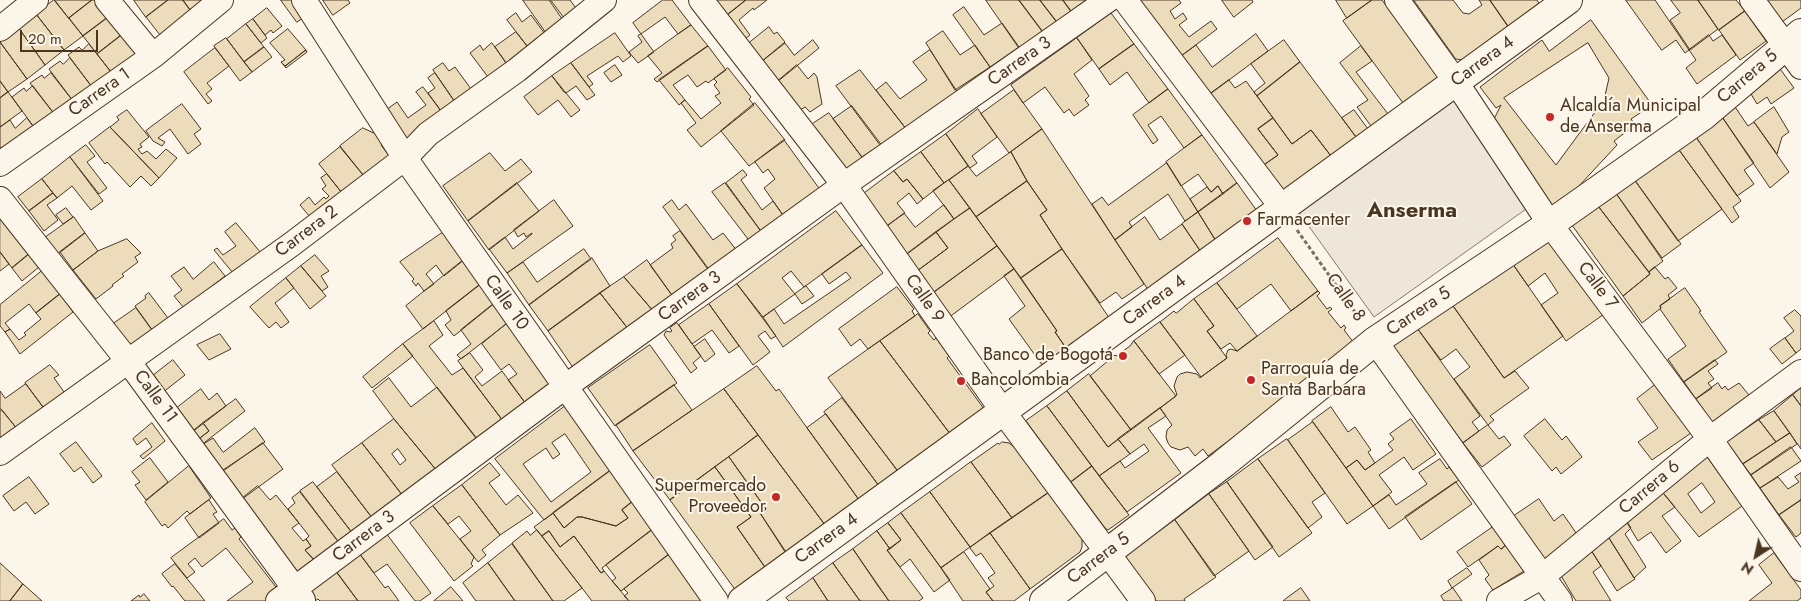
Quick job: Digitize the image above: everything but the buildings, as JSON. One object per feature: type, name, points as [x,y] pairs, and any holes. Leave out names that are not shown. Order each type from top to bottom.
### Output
[{"type":"street","points":[[0,29],[36,0]]},
{"type":"street","points":[[107,0],[153,56]]},
{"type":"street","name":"Carrera 1","points":[[0,164],[153,56],[221,0]]},
{"type":"street","name":"Calle 10","points":[[304,0],[405,158],[716,601]]},
{"type":"street","name":"Carrera 2","points":[[0,454],[292,244],[405,158],[428,134],[518,70],[604,0]]},
{"type":"street","name":"Calle 9","points":[[701,0],[844,185],[1002,410],[1143,601]]},
{"type":"street","name":"Carrera 3","points":[[292,597],[565,387],[844,185],[1108,0]]},
{"type":"street","points":[[1125,0],[1282,209]]},
{"type":"street","name":"Calle 7","points":[[1398,0],[1456,82],[1550,224],[1710,439],[1801,569]]},
{"type":"street","name":"Carrera 4","points":[[742,601],[1568,0]]},
{"type":"street","points":[[1752,0],[1793,39],[1801,67]]},
{"type":"street","name":"Carrera 5","points":[[1044,601],[1223,464],[1375,341],[1550,224],[1703,116],[1793,39]]},
{"type":"street","name":"Calle 11","points":[[0,198],[128,361],[292,597]]},
{"type":"street","name":"Calle 8","points":[[1375,341],[1560,601]]},
{"type":"street","name":"Carrera 6","points":[[1499,601],[1543,576],[1710,439],[1801,372]]},
{"type":"path","name":"Calle 8","points":[[1282,209],[1375,341]]},
{"type":"shaded area","points":[[1451,97],[1529,207],[1374,317],[1295,207]]},
{"type":"place","name":"Alcaldía Municipal de Anserma","points":[[1550,117]]},
{"type":"place","name":"Farmacenter","points":[[1247,221]]},
{"type":"place","name":"Banco de Bogotá","points":[[1123,356]]},
{"type":"place","name":"Parroquía de Santa Barbara","points":[[1251,380]]},
{"type":"place","name":"Bancolombia","points":[[961,381]]},
{"type":"place","name":"Supermercado Proveedor","points":[[776,497]]},
{"type":"district","name":"Anserma","points":[[1412,212]]}]
